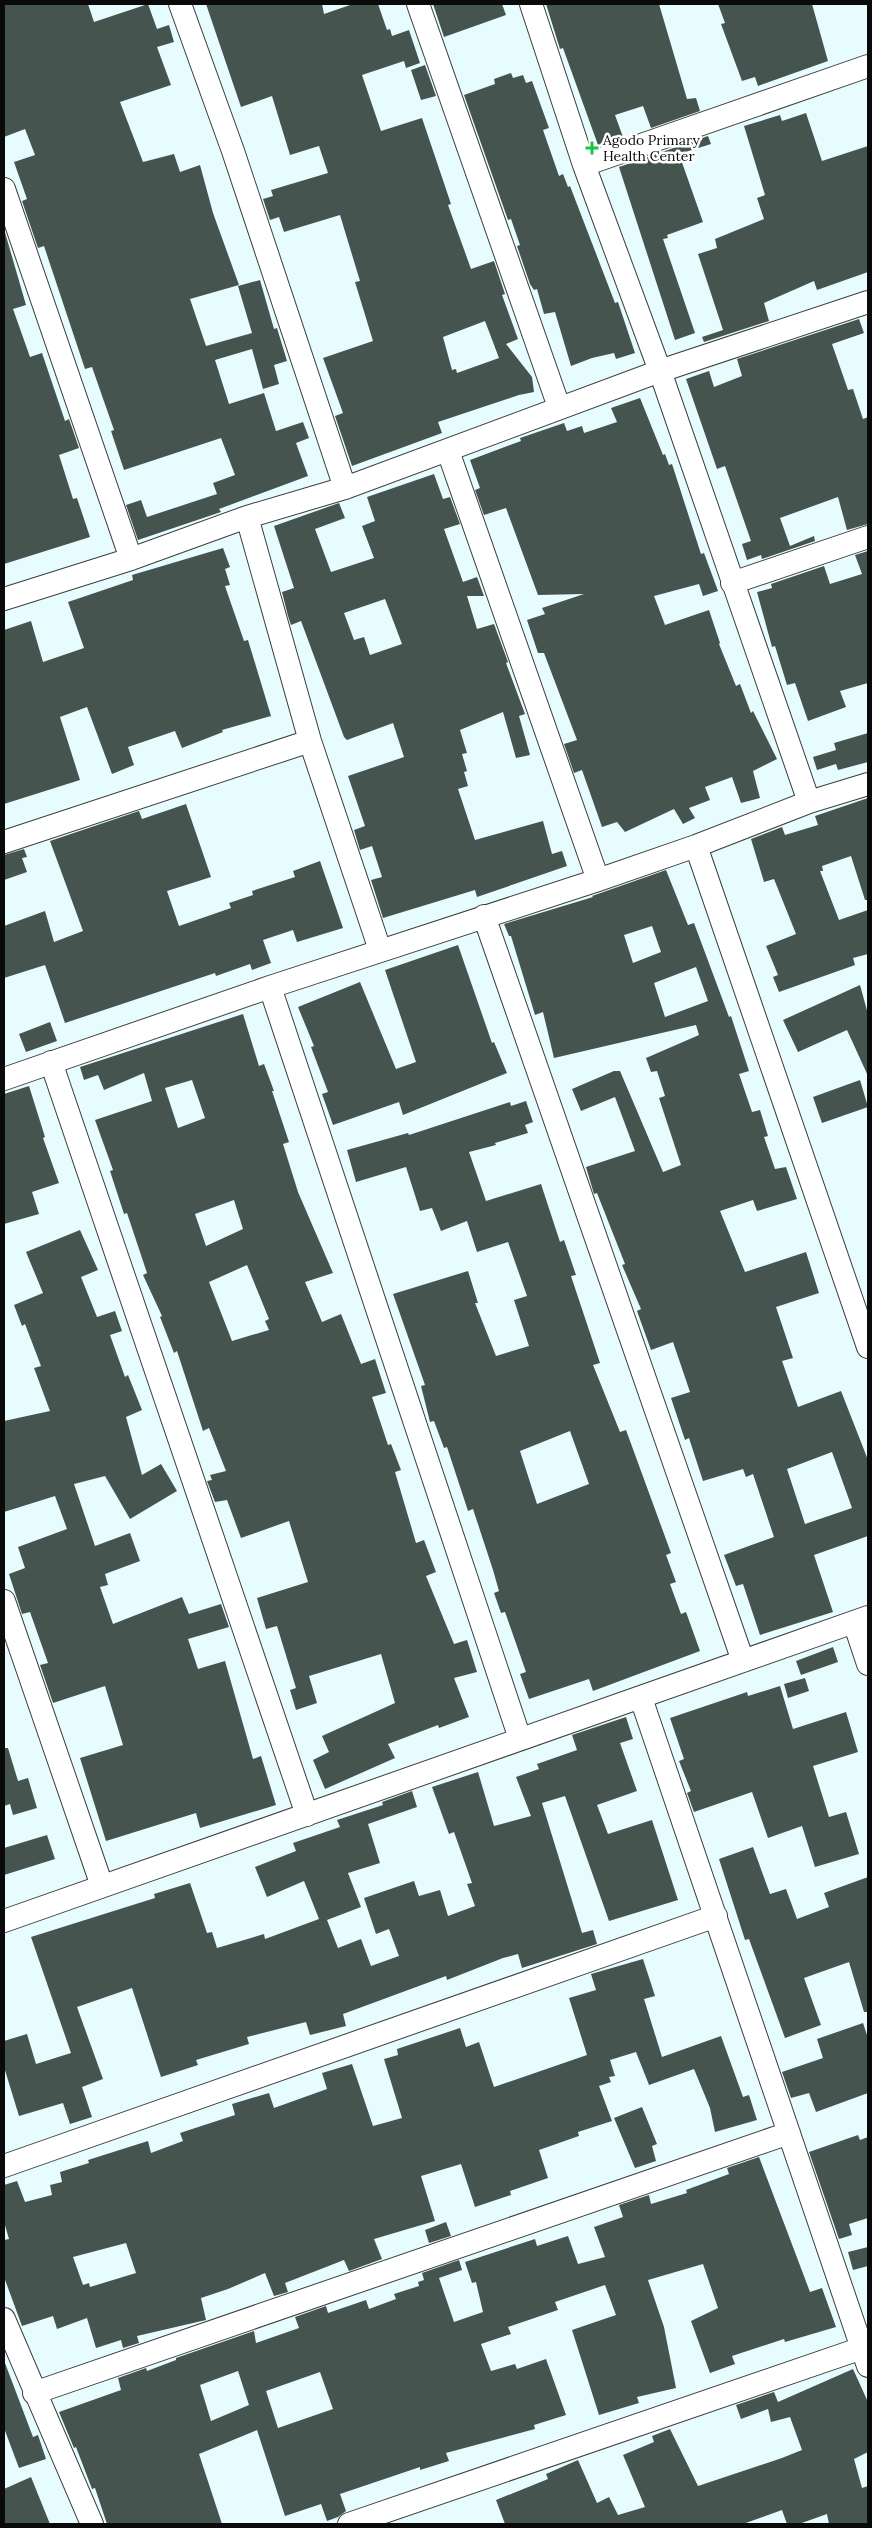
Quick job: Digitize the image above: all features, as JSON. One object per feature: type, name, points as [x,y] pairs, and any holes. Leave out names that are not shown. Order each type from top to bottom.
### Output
[{"type":"street","points":[[180,4],[233,151],[345,488]]},
{"type":"street","points":[[418,4],[559,407]]},
{"type":"street","points":[[531,4],[584,165],[660,371],[809,802]]},
{"type":"street","points":[[584,165],[868,66]]},
{"type":"street","points":[[4,189],[131,559]]},
{"type":"street","points":[[4,599],[131,559],[248,517],[345,488],[448,452],[559,407],[660,371],[868,302]]},
{"type":"street","points":[[448,452],[598,880]]},
{"type":"street","points":[[248,517],[310,741],[380,950]]},
{"type":"street","points":[[732,583],[868,537]]},
{"type":"street","points":[[4,842],[310,741]]},
{"type":"street","points":[[4,1079],[270,986],[598,880],[696,846],[809,802],[868,784]]},
{"type":"street","points":[[696,846],[868,1347]]},
{"type":"street","points":[[484,916],[743,1662]]},
{"type":"street","points":[[270,986],[520,1739]]},
{"type":"street","points":[[51,1062],[307,1815]]},
{"type":"street","points":[[4,1600],[102,1886]]},
{"type":"street","points":[[4,1921],[861,1620],[868,1664]]},
{"type":"street","points":[[350,2524],[866,2353],[640,1698]]},
{"type":"street","points":[[4,2166],[716,1916]]},
{"type":"street","points":[[34,2393],[789,2133]]},
{"type":"street","points":[[4,2319],[34,2393],[92,2524]]},
{"type":"building","points":[[4,4],[88,4],[94,22],[148,4],[157,29],[169,25],[174,42],[157,47],[171,85],[120,102],[143,162],[174,154],[180,172],[200,165],[213,213],[239,285],[190,299],[206,346],[252,333],[238,286],[260,280],[274,329],[277,328],[287,361],[274,365],[279,384],[263,389],[252,349],[215,360],[229,404],[264,393],[276,431],[303,422],[309,438],[296,443],[308,476],[219,509],[221,512],[138,540],[126,505],[141,500],[147,517],[217,494],[213,483],[235,475],[221,438],[124,470],[111,431],[114,430],[92,367],[85,369],[44,246],[38,248],[22,201],[27,199],[14,162],[35,155],[25,129],[4,137]]},
{"type":"building","points":[[206,4],[322,4],[324,14],[353,4],[378,4],[387,30],[390,29],[392,36],[409,30],[420,63],[406,68],[404,61],[362,75],[381,131],[422,118],[451,204],[448,205],[471,269],[494,261],[505,294],[502,295],[518,339],[506,344],[532,377],[534,392],[519,395],[438,422],[442,433],[352,466],[335,416],[343,413],[323,358],[373,341],[355,282],[360,281],[340,215],[284,232],[279,217],[270,220],[263,199],[273,196],[271,190],[328,173],[319,146],[290,155],[272,96],[241,107]],"holes":[[[485,321],[499,358],[457,373],[456,369],[452,370],[443,337]]]},
{"type":"building","points":[[433,4],[502,4],[506,15],[444,37]]},
{"type":"building","points":[[546,4],[659,4],[687,99],[696,98],[700,111],[651,128],[643,106],[615,115],[623,137],[598,145],[563,48],[560,49]]},
{"type":"building","points":[[718,4],[812,4],[828,61],[758,86],[755,77],[742,81],[721,24],[725,23]]},
{"type":"building","points":[[425,65],[436,96],[421,100],[411,70]]},
{"type":"building","points":[[511,73],[513,78],[523,75],[526,83],[532,81],[549,128],[543,130],[559,176],[563,174],[568,187],[570,186],[615,303],[618,302],[635,353],[616,359],[614,353],[592,358],[571,366],[555,312],[544,314],[537,289],[534,290],[530,284],[517,246],[520,245],[511,219],[508,220],[464,95],[495,84],[494,79]]},
{"type":"building","points":[[806,113],[822,161],[868,146],[868,272],[817,290],[814,281],[764,303],[769,321],[704,342],[702,337],[723,330],[698,254],[717,248],[715,239],[764,219],[757,198],[765,195],[744,126],[780,115],[782,121]]},
{"type":"building","points":[[708,136],[711,144],[679,154],[703,222],[667,235],[668,238],[663,239],[695,333],[675,340],[619,167]]},
{"type":"building","points":[[4,229],[26,305],[13,309],[30,357],[42,353],[65,421],[69,419],[79,448],[59,455],[73,499],[77,498],[90,537],[4,564]]},
{"type":"building","points":[[859,319],[864,333],[832,344],[848,390],[853,389],[863,419],[868,417],[868,524],[847,530],[838,497],[780,518],[790,546],[814,536],[815,541],[762,559],[761,555],[747,560],[742,544],[751,541],[725,466],[717,469],[686,379],[709,371],[714,387],[742,376],[737,359]]},
{"type":"building","points":[[640,398],[663,455],[665,454],[669,465],[672,464],[701,554],[704,553],[718,591],[703,596],[699,584],[654,596],[665,625],[709,610],[719,644],[736,686],[740,684],[751,713],[753,711],[777,759],[753,771],[760,798],[741,803],[732,777],[705,787],[710,800],[689,808],[695,818],[683,824],[674,809],[625,832],[617,822],[602,827],[582,770],[574,773],[564,744],[577,740],[544,653],[538,653],[527,620],[545,614],[542,608],[584,594],[538,595],[506,508],[484,515],[475,490],[480,488],[470,460],[521,441],[520,438],[564,423],[567,431],[582,426],[584,433],[617,422],[611,408]]},
{"type":"building","points":[[434,474],[443,499],[450,497],[460,524],[444,529],[463,582],[477,577],[484,596],[467,596],[477,629],[494,624],[525,714],[519,716],[530,755],[516,758],[503,712],[460,730],[467,753],[462,754],[467,771],[464,772],[468,786],[458,789],[475,840],[543,821],[552,854],[562,851],[567,866],[477,897],[475,890],[383,918],[371,880],[382,877],[372,846],[360,850],[354,830],[365,826],[348,776],[404,757],[393,723],[347,740],[344,737],[301,621],[291,625],[288,616],[282,592],[294,588],[274,526],[339,503],[345,518],[315,529],[331,572],[374,558],[362,526],[375,521],[367,497]],"holes":[[[385,599],[402,644],[370,655],[364,637],[354,640],[344,613]]]},
{"type":"building","points":[[223,548],[230,567],[225,569],[230,585],[225,586],[244,641],[248,640],[271,716],[222,730],[223,732],[182,748],[175,731],[128,747],[134,765],[112,774],[87,707],[60,717],[80,780],[4,804],[4,630],[31,621],[43,662],[84,648],[68,602],[133,580],[132,575]]},
{"type":"building","points":[[868,551],[868,683],[840,691],[846,707],[808,721],[795,683],[787,685],[775,646],[772,647],[757,592],[772,588],[771,584],[824,566],[830,584],[862,574],[855,555]]},
{"type":"building","points":[[868,733],[868,762],[838,770],[836,764],[817,770],[813,757],[836,750],[834,743]]},
{"type":"building","points":[[868,798],[868,900],[865,900],[851,856],[822,866],[823,871],[820,871],[839,920],[868,910],[868,954],[853,958],[855,965],[779,992],[773,977],[778,975],[766,946],[796,934],[774,879],[764,882],[751,839],[782,827],[785,835],[818,825],[815,816]]},
{"type":"building","points":[[186,804],[211,877],[167,891],[179,926],[231,908],[229,903],[253,895],[252,891],[295,877],[293,871],[320,861],[343,928],[297,942],[293,930],[263,940],[271,963],[252,970],[250,964],[216,976],[215,973],[65,1023],[45,965],[4,978],[4,926],[45,911],[54,942],[83,931],[50,841],[139,811],[142,819]]},
{"type":"building","points":[[24,849],[27,857],[22,858],[27,872],[4,880],[4,855]]},
{"type":"building","points":[[666,870],[688,925],[694,923],[729,1017],[731,1016],[749,1071],[739,1074],[752,1112],[760,1110],[768,1136],[764,1137],[775,1169],[786,1167],[797,1199],[757,1211],[753,1200],[720,1211],[745,1272],[806,1252],[819,1293],[776,1307],[793,1358],[782,1361],[798,1407],[841,1391],[868,1460],[868,1536],[814,1555],[833,1612],[760,1635],[743,1584],[736,1586],[724,1555],[774,1537],[753,1474],[746,1477],[743,1469],[703,1481],[689,1438],[685,1440],[671,1398],[690,1392],[673,1342],[651,1350],[637,1311],[641,1309],[622,1265],[625,1264],[597,1193],[594,1194],[586,1167],[635,1151],[615,1097],[581,1111],[572,1089],[614,1071],[620,1071],[663,1172],[681,1165],[659,1098],[665,1096],[657,1071],[651,1072],[646,1058],[699,1035],[696,1025],[554,1058],[543,1012],[535,1015],[511,936],[509,936],[504,924]],"holes":[[[652,926],[661,952],[633,963],[624,935]],[[696,967],[708,1001],[665,1017],[654,983]],[[832,1452],[852,1508],[805,1524],[787,1469]]]},
{"type":"building","points":[[458,945],[492,1043],[494,1042],[507,1073],[403,1115],[399,1102],[333,1125],[322,1094],[328,1092],[311,1047],[314,1046],[298,1007],[360,982],[396,1069],[416,1062],[385,970]]},
{"type":"building","points":[[860,985],[868,1014],[868,1076],[847,1030],[798,1052],[783,1020]]},
{"type":"building","points":[[243,1014],[259,1066],[264,1064],[274,1091],[272,1091],[289,1142],[283,1144],[298,1192],[333,1273],[305,1282],[322,1322],[341,1314],[361,1364],[375,1359],[386,1393],[372,1397],[388,1445],[391,1444],[401,1470],[395,1472],[416,1543],[424,1540],[436,1572],[426,1576],[454,1644],[467,1640],[477,1672],[454,1678],[469,1717],[439,1728],[438,1725],[388,1744],[395,1758],[325,1789],[313,1760],[329,1752],[322,1736],[395,1703],[381,1654],[309,1676],[317,1703],[296,1710],[290,1690],[296,1688],[277,1626],[266,1629],[257,1598],[308,1582],[289,1521],[241,1538],[227,1500],[215,1502],[207,1481],[212,1480],[210,1475],[226,1471],[209,1428],[203,1431],[177,1351],[174,1353],[160,1317],[162,1316],[143,1275],[147,1273],[127,1213],[124,1214],[110,1171],[113,1170],[95,1120],[152,1101],[144,1073],[104,1090],[98,1075],[84,1080],[80,1067]],"holes":[[[192,1080],[205,1118],[178,1128],[165,1088]],[[234,1200],[243,1229],[206,1246],[195,1214]],[[247,1265],[269,1319],[265,1321],[269,1330],[232,1341],[209,1282]]]},
{"type":"building","points":[[50,1022],[57,1041],[26,1052],[19,1034]]},
{"type":"building","points":[[860,1080],[868,1107],[822,1123],[813,1097]]},
{"type":"building","points":[[29,1086],[45,1137],[43,1138],[59,1183],[32,1192],[39,1214],[4,1224],[4,1094]]},
{"type":"building","points":[[526,1101],[533,1122],[525,1125],[528,1133],[495,1143],[496,1145],[469,1152],[486,1201],[541,1184],[560,1242],[564,1240],[576,1275],[571,1276],[600,1363],[593,1365],[620,1432],[626,1430],[671,1553],[666,1555],[676,1582],[670,1584],[681,1614],[686,1612],[700,1651],[593,1691],[589,1679],[529,1699],[520,1674],[526,1672],[505,1612],[501,1613],[494,1593],[499,1591],[473,1509],[468,1511],[447,1447],[444,1448],[434,1421],[430,1422],[421,1386],[425,1385],[393,1294],[468,1271],[478,1303],[475,1303],[496,1356],[529,1346],[514,1300],[527,1296],[508,1242],[477,1252],[467,1221],[441,1231],[432,1208],[420,1211],[406,1167],[356,1182],[347,1150],[408,1133],[409,1135],[510,1102],[511,1106]],"holes":[[[570,1431],[589,1484],[537,1504],[520,1451]]]},
{"type":"building","points":[[80,1230],[98,1270],[81,1277],[97,1317],[115,1311],[122,1331],[110,1335],[125,1377],[128,1375],[142,1410],[126,1417],[142,1475],[161,1464],[177,1491],[130,1519],[105,1476],[74,1484],[95,1546],[130,1533],[140,1561],[105,1574],[108,1585],[100,1587],[113,1624],[182,1597],[189,1614],[221,1604],[229,1627],[188,1639],[198,1669],[225,1661],[253,1759],[261,1756],[276,1805],[200,1828],[196,1813],[106,1841],[80,1758],[123,1745],[105,1686],[53,1703],[40,1665],[48,1663],[30,1612],[22,1614],[9,1574],[25,1568],[18,1547],[67,1529],[55,1496],[4,1512],[4,1421],[50,1411],[34,1368],[41,1366],[25,1324],[22,1326],[14,1305],[43,1293],[26,1252]]},
{"type":"building","points":[[833,1647],[838,1662],[801,1675],[796,1661]]},
{"type":"building","points":[[805,1678],[809,1691],[788,1698],[784,1684]]},
{"type":"building","points":[[780,1686],[793,1729],[846,1712],[858,1752],[813,1766],[829,1817],[846,1812],[859,1854],[815,1867],[802,1826],[768,1838],[752,1792],[694,1812],[687,1793],[691,1791],[679,1761],[684,1759],[670,1718],[747,1692],[748,1696]]},
{"type":"building","points":[[626,1717],[633,1739],[620,1743],[637,1791],[597,1805],[608,1834],[652,1820],[678,1900],[609,1921],[565,1796],[542,1803],[582,1933],[593,1930],[597,1944],[522,1968],[518,1954],[503,1958],[447,1980],[446,1976],[343,2014],[346,2026],[310,2035],[306,2022],[247,2037],[249,2044],[196,2060],[198,2065],[161,2077],[132,1988],[77,2007],[103,2079],[82,2087],[92,2117],[70,2124],[63,2103],[19,2116],[4,2067],[4,2041],[27,2034],[36,2064],[71,2053],[31,1937],[155,1898],[154,1894],[190,1883],[207,1933],[212,1932],[217,1948],[264,1934],[265,1939],[319,1919],[304,1881],[267,1897],[255,1867],[296,1851],[293,1843],[340,1827],[337,1820],[383,1805],[382,1802],[412,1791],[417,1807],[368,1824],[380,1863],[348,1873],[361,1907],[327,1920],[338,1948],[361,1939],[371,1966],[399,1956],[389,1929],[376,1934],[364,1898],[414,1881],[419,1896],[440,1890],[448,1916],[475,1906],[467,1884],[472,1883],[454,1832],[449,1834],[432,1787],[478,1772],[494,1826],[531,1816],[516,1777],[539,1769],[537,1764],[577,1750],[572,1735]]},
{"type":"building","points":[[4,1748],[8,1748],[18,1781],[28,1778],[37,1808],[13,1815],[10,1804],[4,1806]]},
{"type":"building","points":[[47,1835],[55,1859],[4,1875],[4,1848]]},
{"type":"building","points":[[753,1847],[770,1894],[786,1889],[797,1919],[829,1907],[824,1893],[868,1877],[868,2012],[864,2012],[849,1962],[804,1978],[821,2025],[785,2038],[749,1939],[745,1940],[719,1859]]},
{"type":"building","points":[[643,1959],[655,1996],[644,1999],[662,2057],[721,2036],[743,2097],[749,2095],[757,2120],[715,2132],[710,2108],[694,2069],[649,2085],[636,2052],[610,2060],[615,2076],[609,2077],[611,2082],[599,2086],[612,2121],[578,2132],[579,2136],[539,2150],[548,2178],[510,2191],[511,2195],[475,2207],[461,2164],[421,2176],[435,2221],[374,2239],[382,2259],[349,2271],[344,2260],[285,2283],[288,2292],[274,2296],[265,2273],[201,2298],[206,2320],[137,2336],[139,2343],[123,2348],[121,2340],[96,2348],[87,2318],[57,2329],[53,2316],[22,2326],[4,2277],[4,2240],[9,2239],[4,2222],[4,2185],[17,2181],[25,2202],[52,2195],[50,2185],[62,2182],[60,2172],[89,2163],[88,2160],[148,2141],[151,2153],[183,2141],[180,2133],[235,2115],[232,2104],[269,2093],[274,2108],[327,2089],[322,2073],[352,2064],[373,2126],[402,2118],[384,2059],[398,2055],[397,2049],[460,2028],[466,2047],[479,2042],[494,2087],[587,2055],[569,1998],[596,1990],[591,1974]],"holes":[[[126,2243],[136,2273],[90,2287],[89,2283],[83,2285],[73,2257]]]},
{"type":"building","points":[[863,2023],[868,2038],[868,2093],[816,2112],[809,2093],[791,2098],[782,2072],[823,2058],[817,2039]]},
{"type":"building","points":[[642,2107],[657,2144],[652,2146],[656,2161],[635,2168],[614,2118]]},
{"type":"building","points":[[858,2135],[860,2140],[868,2137],[868,2218],[849,2224],[852,2235],[839,2239],[809,2152]]},
{"type":"building","points":[[759,2157],[810,2292],[822,2288],[836,2327],[785,2342],[784,2339],[732,2356],[735,2364],[710,2373],[691,2321],[718,2308],[703,2264],[648,2280],[664,2327],[676,2388],[637,2397],[639,2403],[599,2415],[572,2330],[616,2315],[605,2285],[555,2302],[558,2310],[508,2327],[511,2334],[481,2344],[491,2371],[515,2364],[517,2369],[546,2359],[566,2415],[534,2425],[535,2429],[446,2453],[449,2461],[420,2470],[420,2467],[340,2494],[346,2511],[338,2517],[327,2521],[321,2504],[285,2516],[257,2430],[199,2454],[222,2524],[107,2524],[95,2488],[92,2489],[76,2447],[74,2448],[59,2412],[121,2390],[118,2378],[146,2368],[147,2371],[176,2360],[176,2358],[254,2331],[256,2343],[299,2328],[295,2317],[326,2306],[328,2313],[366,2300],[369,2309],[396,2299],[394,2294],[419,2286],[418,2282],[424,2280],[422,2273],[459,2260],[462,2270],[439,2278],[454,2322],[483,2312],[476,2282],[472,2283],[465,2262],[535,2239],[537,2246],[568,2236],[578,2264],[605,2257],[594,2227],[623,2217],[619,2205],[649,2195],[651,2204],[687,2193],[686,2190],[729,2174],[727,2168]],"holes":[[[238,2371],[249,2405],[211,2421],[200,2385]],[[320,2372],[333,2409],[278,2428],[266,2391]]]},
{"type":"building","points":[[446,2222],[451,2236],[429,2243],[425,2230]]},
{"type":"building","points":[[868,2247],[868,2266],[853,2270],[848,2252]]},
{"type":"building","points":[[5,2363],[33,2437],[38,2435],[46,2459],[19,2468],[4,2428]]},
{"type":"building","points":[[853,2369],[868,2402],[868,2452],[854,2459],[862,2488],[868,2486],[868,2524],[829,2524],[827,2514],[799,2524],[787,2524],[782,2510],[743,2524],[505,2524],[496,2500],[548,2479],[546,2474],[578,2460],[597,2503],[609,2497],[618,2515],[645,2507],[623,2455],[654,2442],[652,2436],[670,2429],[698,2486],[802,2450],[790,2417],[771,2422],[768,2409],[741,2419],[736,2405],[774,2392],[778,2402]]},
{"type":"building","points":[[31,2477],[50,2524],[4,2524],[4,2489]]},
{"type":"place","name":"Agodo Primary Health Center","points":[[592,148]]}]
